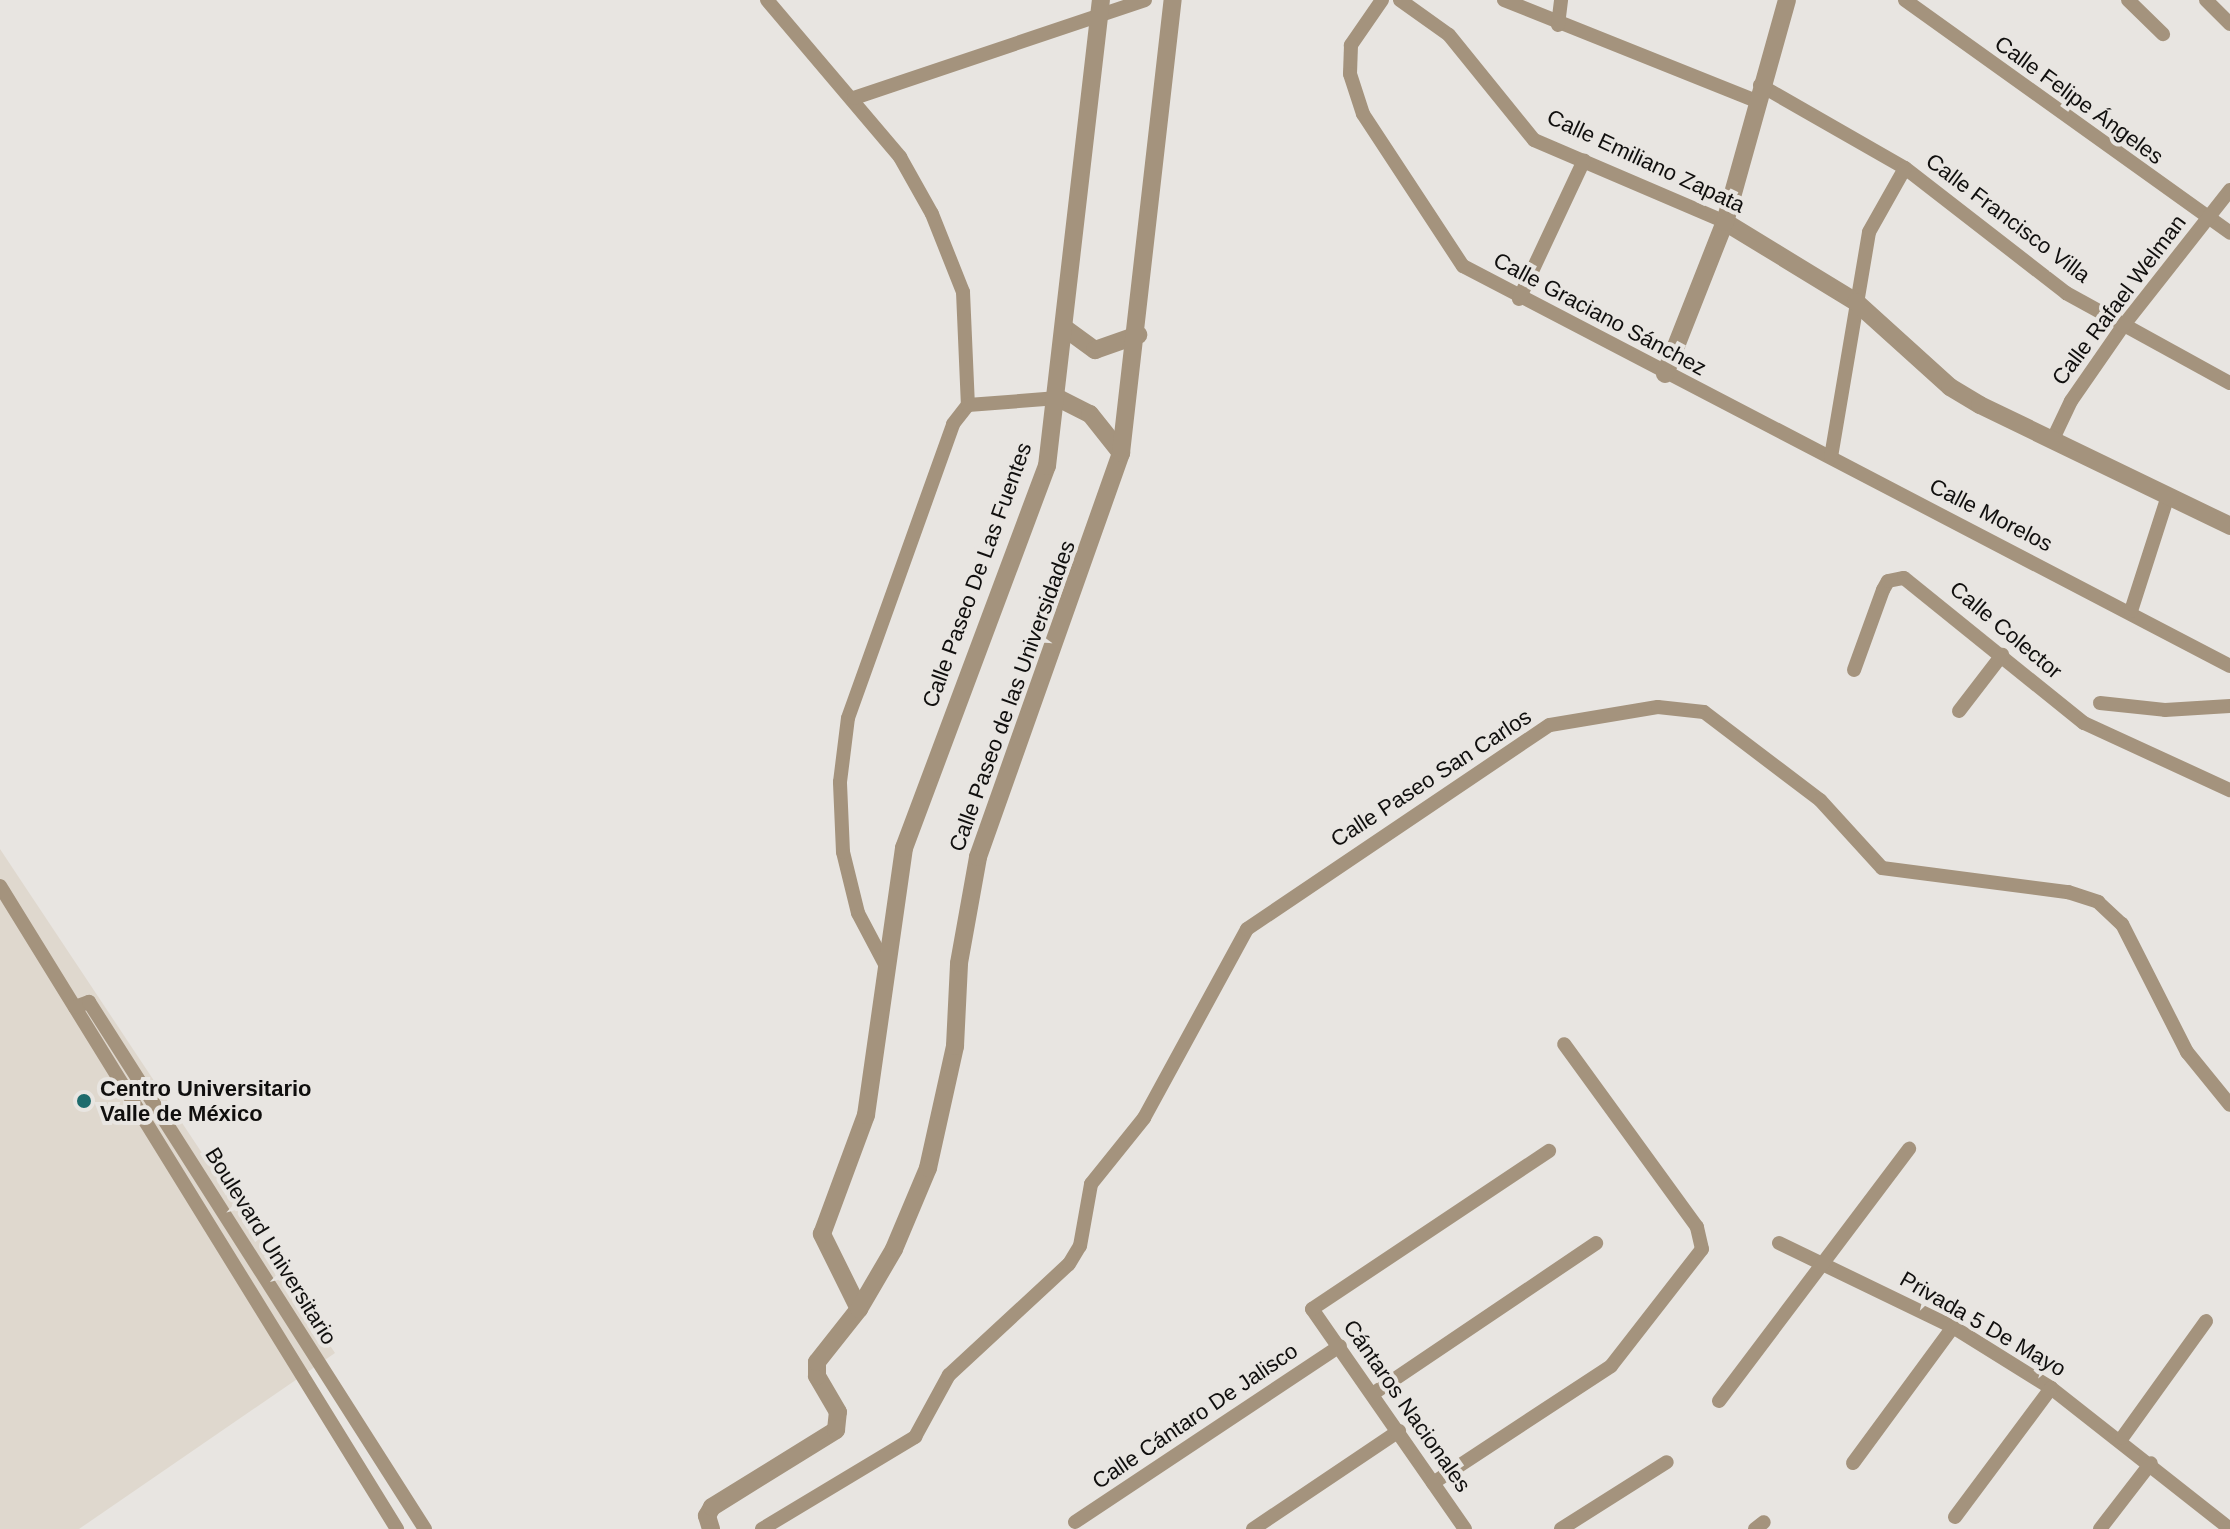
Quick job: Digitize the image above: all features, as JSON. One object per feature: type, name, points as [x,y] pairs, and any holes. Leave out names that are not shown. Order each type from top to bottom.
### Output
[{"type":"street","points":[[767,0],[854,98],[910,173],[955,267],[966,311],[968,405],[947,438],[843,746],[843,852],[858,913],[887,968]]},
{"type":"street","points":[[854,98],[1101,6],[1145,0]]},
{"type":"street","name":"Calle Paseo de las Universidades","points":[[711,1529],[707,1516],[712,1507],[836,1430],[840,1422],[817,1376],[817,1362],[859,1309],[894,1249],[928,1168],[955,1046],[971,882],[1121,453],[1138,335],[1173,0]]},
{"type":"street","name":"Calle Graciano Sánchez","points":[[1382,0],[1351,45],[1350,74],[1363,114],[1463,266],[1519,299],[1831,457]]},
{"type":"street","name":"Calle Emiliano Zapata","points":[[1400,0],[1449,35],[1534,140],[1725,222],[1856,302],[1950,387],[2052,441],[2230,526]]},
{"type":"street","name":"Calle Francisco Villa","points":[[1504,0],[1558,25],[1758,93],[1905,168],[2066,293],[2230,383]]},
{"type":"street","points":[[1558,25],[1561,0]]},
{"type":"street","points":[[1665,374],[1725,222],[1758,93],[1787,0]]},
{"type":"street","name":"Calle Felipe Ángeles","points":[[1905,0],[2230,233]]},
{"type":"street","points":[[2128,0],[2163,34]]},
{"type":"street","points":[[2206,0],[2230,24]]},
{"type":"street","name":"Calle Paseo De Las Fuentes","points":[[859,1309],[822,1234],[866,1115],[904,848],[1047,466],[1058,398],[1101,6]]},
{"type":"street","points":[[1519,299],[1584,160]]},
{"type":"street","points":[[1831,457],[1869,232],[1905,168]]},
{"type":"street","name":"Calle Rafael Welman","points":[[2052,441],[2071,401],[2123,326],[2230,190]]},
{"type":"street","points":[[1066,329],[1095,350],[1138,335]]},
{"type":"street","points":[[968,405],[1058,398],[1090,414],[1121,453]]},
{"type":"street","name":"Calle Morelos","points":[[1831,457],[2131,611],[2146,625],[2230,666]]},
{"type":"street","points":[[2131,611],[2168,496]]},
{"type":"street","name":"Calle Colector","points":[[1854,670],[1883,590],[1896,578],[1914,582],[2084,723],[2230,790]]},
{"type":"street","points":[[1959,711],[2002,655]]},
{"type":"street","points":[[2100,703],[2165,710],[2230,706]]},
{"type":"street","name":"Calle Paseo San Carlos","points":[[762,1529],[915,1437],[949,1375],[1069,1264],[1080,1246],[1083,1200],[1103,1164],[1144,1118],[1247,929],[1534,732],[1658,707],[1718,719],[1820,800],[1882,868],[2068,892],[2109,910],[2135,946],[2187,1052],[2230,1105]]},
{"type":"street","name":"Boulevard Universitario","points":[[0,886],[397,1529]]},
{"type":"street","name":"Boulevard Universitario","points":[[75,1007],[89,1002],[425,1529]]},
{"type":"street","points":[[1433,1483],[1611,1366],[1702,1249],[1697,1227],[1564,1044]]},
{"type":"street","points":[[1719,1401],[1825,1266],[1909,1149]]},
{"type":"street","name":"Cántaros Nacionales","points":[[1461,1528],[1374,1393],[1312,1309],[1549,1151]]},
{"type":"street","points":[[1374,1393],[1596,1243]]},
{"type":"street","name":"Privada 5 De Mayo","points":[[1779,1243],[1953,1327],[2051,1388],[2122,1438],[2230,1529]]},
{"type":"street","points":[[2122,1438],[2206,1321]]},
{"type":"street","points":[[1853,1463],[1953,1327]]},
{"type":"street","name":"Calle Cántaro De Jalisco","points":[[1075,1522],[1340,1346]]},
{"type":"street","points":[[295,1367],[314,1355]]},
{"type":"street","points":[[1955,1517],[2051,1388]]},
{"type":"street","points":[[1253,1529],[1399,1431]]},
{"type":"street","points":[[1561,1529],[1667,1462]]},
{"type":"street","points":[[2100,1529],[2151,1463]]},
{"type":"shaded area","name":"Centro Universitario Valle de México","points":[[0,849],[335,1353],[79,1529],[0,1529]]},
{"type":"place","name":"Centro Universitario Valle de México","points":[[84,1101]]}]
